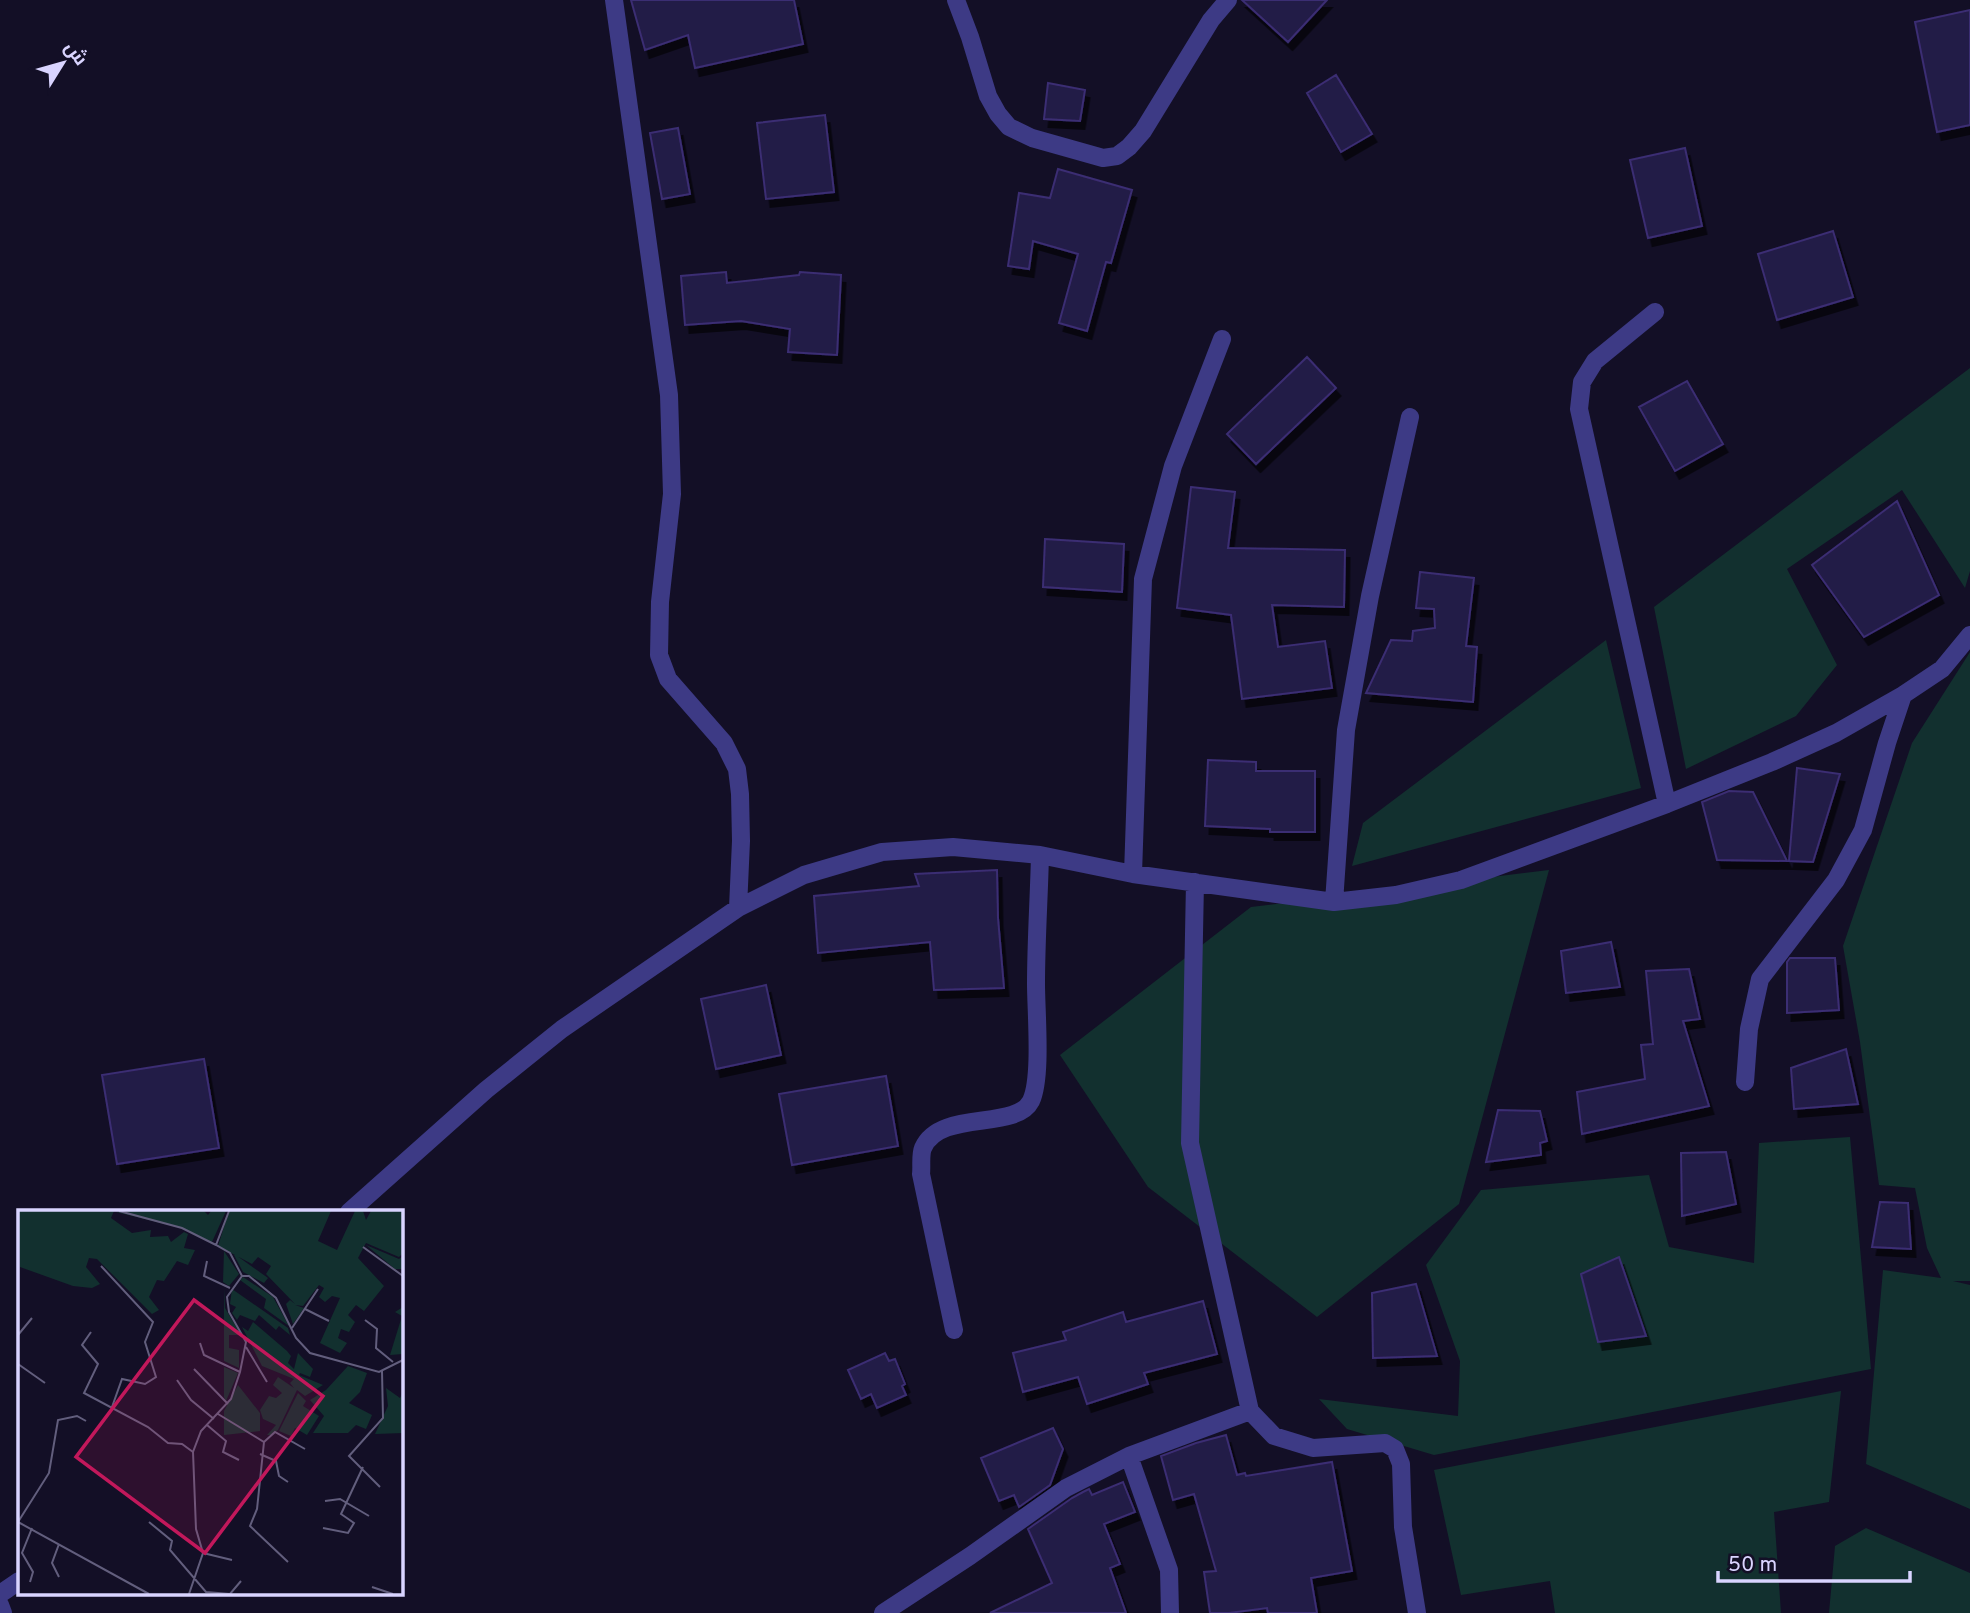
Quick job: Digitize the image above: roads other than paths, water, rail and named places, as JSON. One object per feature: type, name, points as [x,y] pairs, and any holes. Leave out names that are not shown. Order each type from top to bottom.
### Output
[{"type":"street","points":[[614,0],[669,395],[672,494],[660,602],[659,654],[668,678],[724,743],[737,769],[741,841],[738,908]]},
{"type":"street","points":[[956,0],[988,96],[1009,127],[1032,138],[1103,159],[1117,156],[1143,131],[1212,20],[1228,0]]},
{"type":"street","points":[[1656,312],[1595,361],[1582,382],[1579,409],[1667,804]]},
{"type":"street","points":[[1133,874],[1143,579],[1173,466],[1222,340]]},
{"type":"street","points":[[1334,902],[1346,730],[1370,596],[1410,417]]},
{"type":"street","points":[[351,1210],[486,1090],[562,1029],[738,908],[804,875],[882,852],[953,847],[1040,855],[1133,874],[1334,902],[1396,895],[1461,880],[1772,762],[1836,733],[1903,695],[1942,669],[1970,635]]},
{"type":"street","points":[[1745,1082],[1749,1030],[1760,979],[1836,880],[1863,830],[1903,695]]},
{"type":"street","points":[[954,1330],[922,1174],[922,1149],[933,1133],[961,1124],[1012,1116],[1030,1103],[1037,1081],[1036,980],[1040,855]]},
{"type":"street","points":[[1195,882],[1190,1143],[1250,1411],[1274,1436],[1313,1448],[1385,1443],[1395,1449],[1401,1464],[1403,1527],[1417,1613]]},
{"type":"street","points":[[883,1613],[1066,1488],[1129,1456],[1250,1411]]},
{"type":"street","points":[[1129,1456],[1169,1570],[1170,1613]]},
{"type":"street","points":[[0,1594],[18,1582]]},
{"type":"street","points":[[0,1605],[4,1613]]}]
